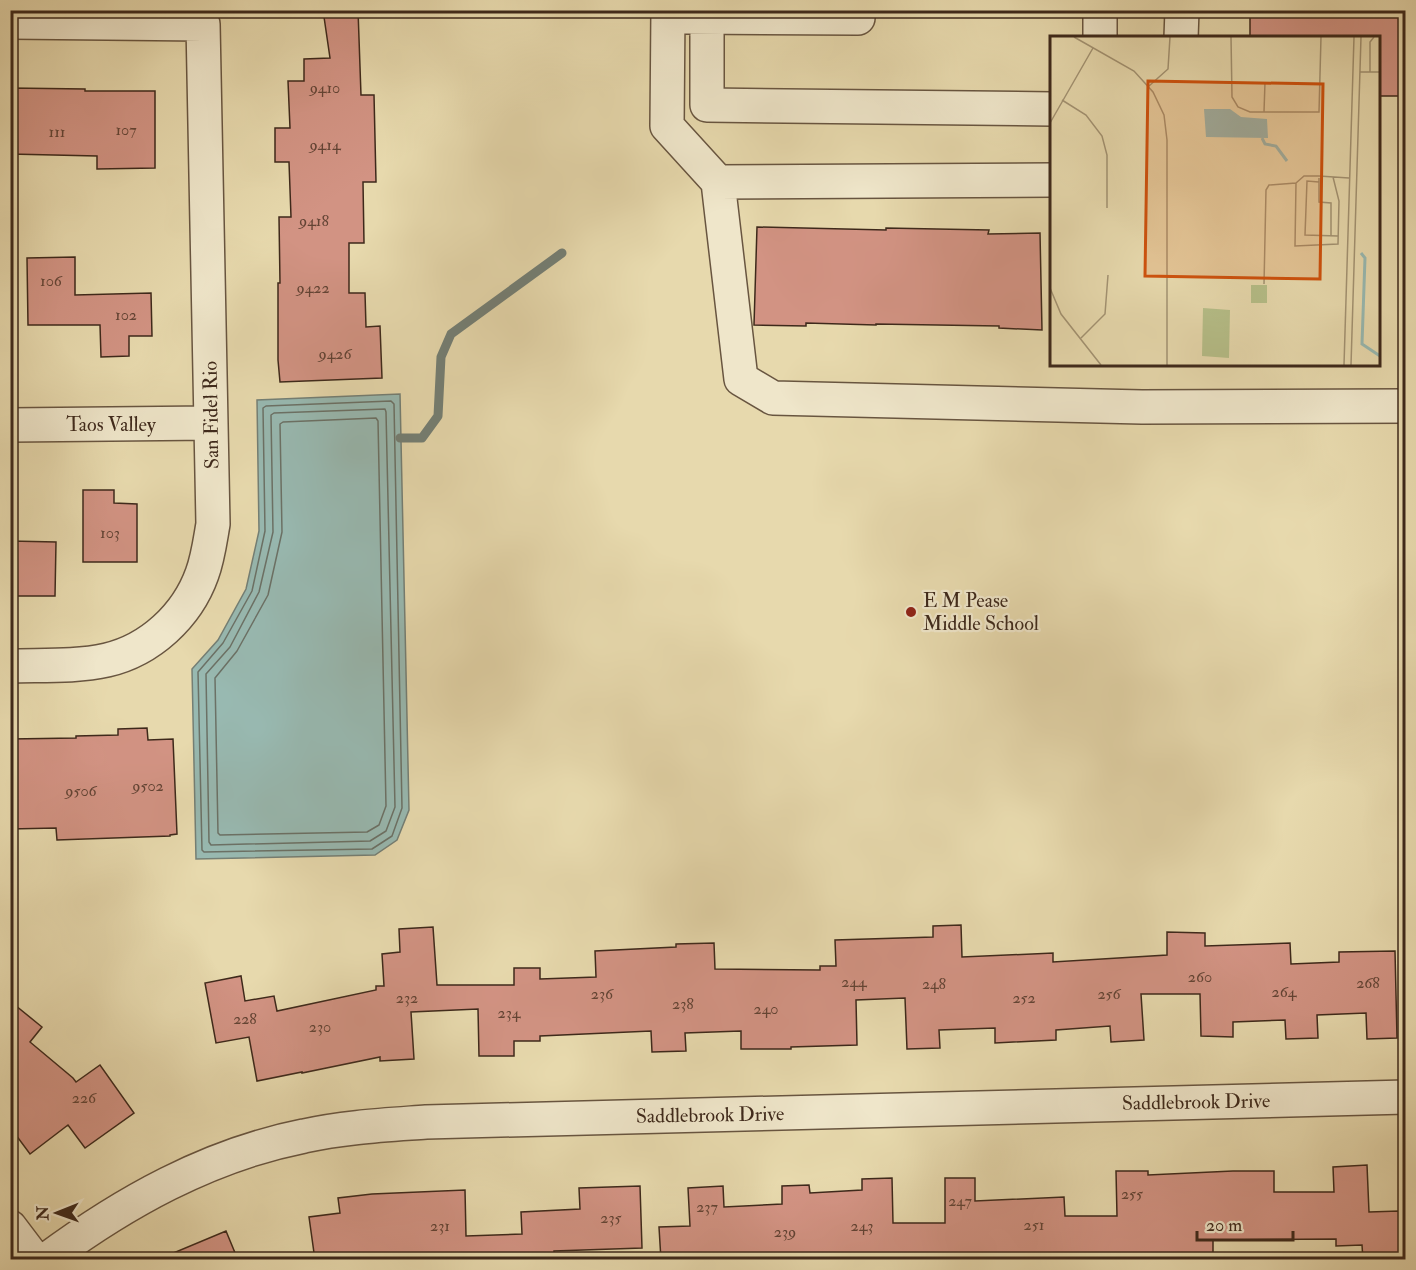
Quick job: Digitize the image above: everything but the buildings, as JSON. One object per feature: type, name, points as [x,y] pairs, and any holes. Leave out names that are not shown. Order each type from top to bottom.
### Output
[{"type":"street","points":[[858,10],[858,18],[707,17],[668,14],[667,126],[718,182],[741,379],[773,398],[1142,406],[1406,406]]},
{"type":"street","points":[[1100,10],[1100,36]]},
{"type":"street","points":[[1181,36],[1182,10]]},
{"type":"street","points":[[707,17],[707,105],[1050,109]]},
{"type":"street","name":"San Fidel Rio","points":[[10,22],[203,24],[213,525],[209,552],[194,592],[178,617],[157,636],[132,652],[107,660],[73,664],[10,666]]},
{"type":"street","points":[[718,182],[1050,180]]},
{"type":"street","name":"Taos Valley","points":[[10,425],[211,423]]},
{"type":"street","name":"Saddlebrook Drive","points":[[46,1260],[118,1210],[200,1168],[273,1143],[348,1128],[426,1122],[1406,1097]]},
{"type":"street","points":[[10,1227],[35,1260]]},
{"type":"water","points":[[400,394],[409,810],[397,840],[375,855],[196,859],[192,669],[218,640],[246,589],[259,531],[257,400]]},
{"type":"waterway","points":[[400,438],[422,438],[438,416],[441,357],[451,334],[562,253]]},
{"type":"place","name":"E M Pease Middle School","points":[[911,612]]}]
